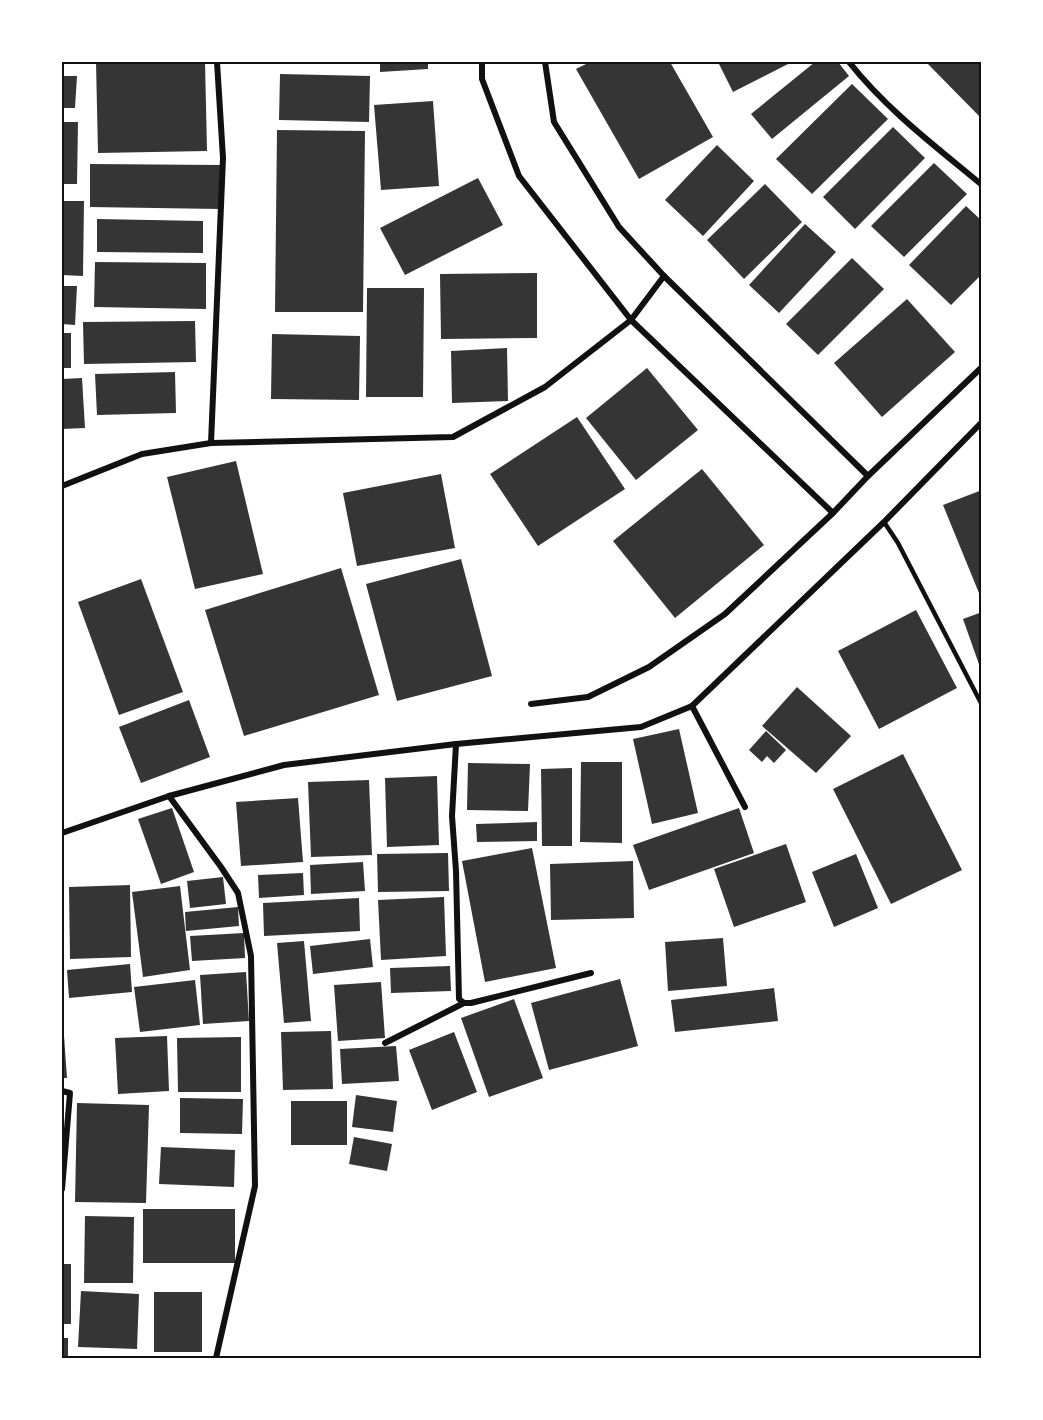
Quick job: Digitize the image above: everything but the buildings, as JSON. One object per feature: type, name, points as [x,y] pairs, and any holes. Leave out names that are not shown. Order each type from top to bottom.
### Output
[{"type":"street","points":[[211,443],[223,158],[216,62]]},
{"type":"street","points":[[482,62],[482,79],[519,176],[631,320],[834,513]]},
{"type":"street","points":[[545,62],[554,122],[619,227],[664,276],[868,476]]},
{"type":"street","points":[[849,62],[870,88],[900,116],[981,185]]},
{"type":"street","points":[[62,486],[142,454],[211,443],[453,437],[545,387],[631,320],[664,276]]},
{"type":"street","points":[[531,704],[588,697],[649,667],[725,614],[834,513],[868,476],[981,367]]},
{"type":"street","points":[[62,833],[169,796],[284,765],[456,744],[640,728],[692,706],[884,522],[981,422]]},
{"type":"street","points":[[692,706],[745,807]]},
{"type":"street","points":[[456,744],[452,816],[456,871],[459,999],[464,1003]]},
{"type":"street","points":[[169,796],[238,893],[251,956],[255,1186],[216,1359]]},
{"type":"street","points":[[385,1044],[464,1003],[591,973]]},
{"type":"street","points":[[62,1090],[70,1093],[62,1189]]},
{"type":"lane","points":[[884,522],[898,543],[981,705]]}]
